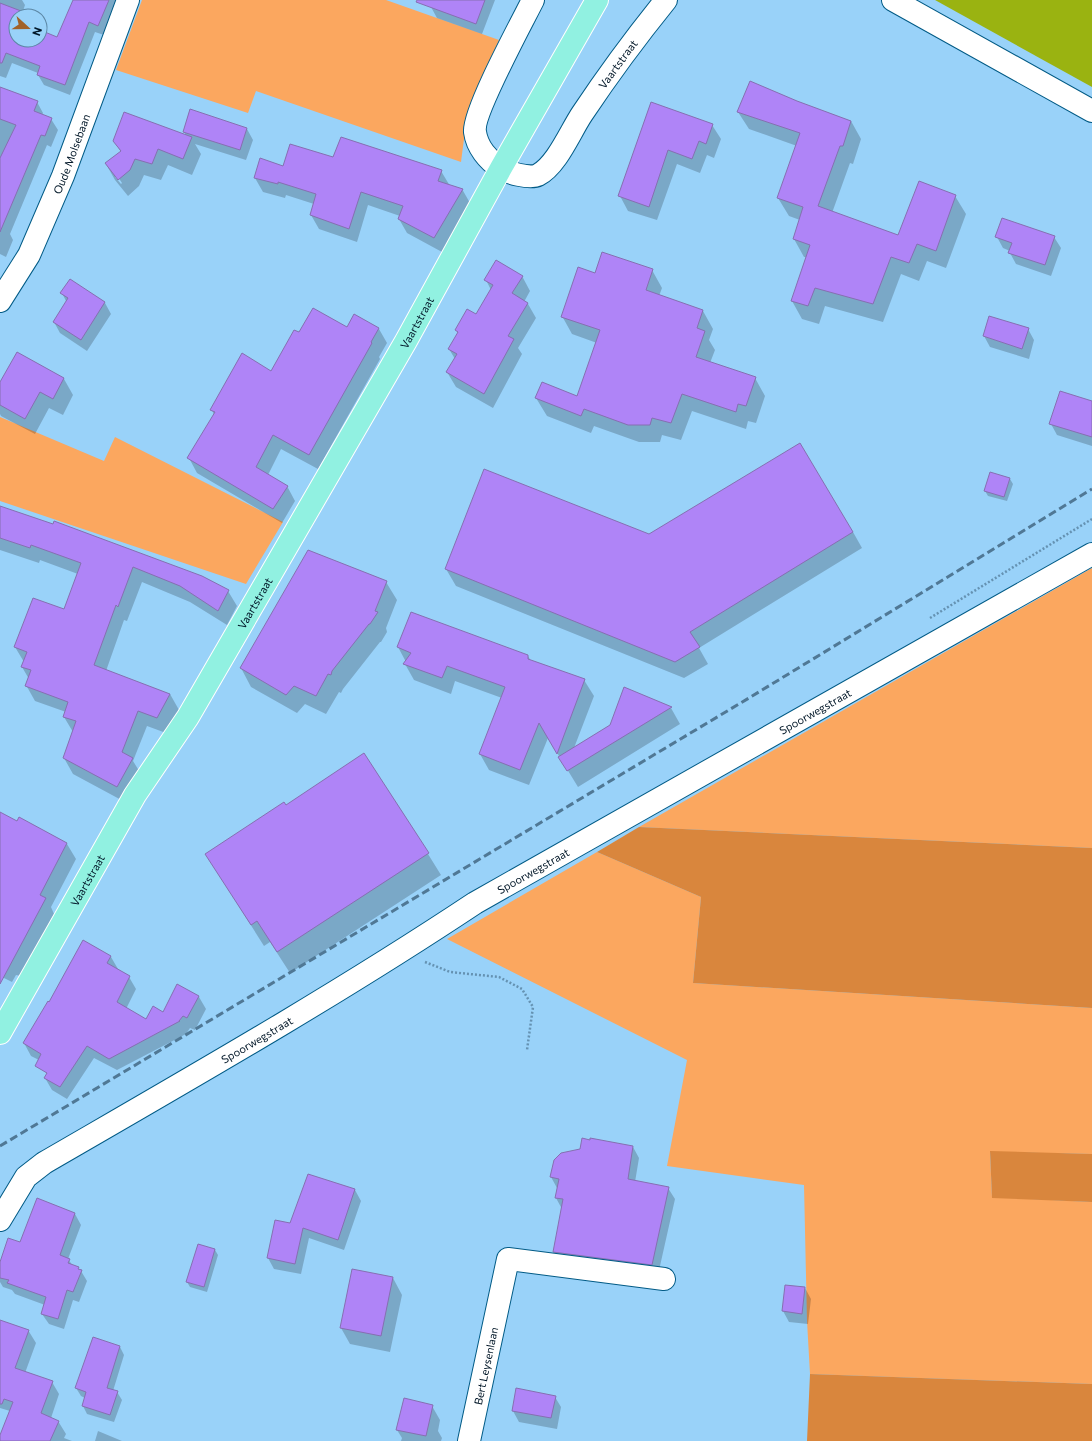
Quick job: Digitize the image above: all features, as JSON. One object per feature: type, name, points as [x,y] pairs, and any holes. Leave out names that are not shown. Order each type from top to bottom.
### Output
[{"type":"main road","name":"Vaartstraat","points":[[0,1033],[135,795],[188,717],[406,341],[501,168],[597,0]]},
{"type":"street","name":"Oude Molsebaan","points":[[0,301],[29,255],[63,176],[128,0]]},
{"type":"street","name":"Vaartstraat","points":[[532,0],[481,106],[474,131],[481,150],[501,168],[522,176],[537,176],[554,161],[585,110],[637,36],[666,0]]},
{"type":"street","points":[[893,0],[1092,111]]},
{"type":"street","name":"Spoorwegstraat","points":[[0,1220],[26,1177],[44,1163],[255,1041],[400,953],[475,903],[1092,554]]},
{"type":"street","name":"Bert Leysenlaan","points":[[469,1441],[508,1259],[664,1280]]},
{"type":"path","points":[[400,953],[450,972],[499,977],[522,989],[533,1007],[527,1050]]},
{"type":"shaded area","points":[[142,0],[386,0],[499,40],[473,100],[465,131],[461,162],[256,91],[248,113],[116,70]]},
{"type":"shaded area","points":[[935,0],[1092,0],[1092,87]]},
{"type":"shaded area","points":[[0,417],[104,461],[115,437],[283,522],[246,584],[0,501]]},
{"type":"shaded area","points":[[1092,568],[1092,848],[639,827]]},
{"type":"shaded area","points":[[639,827],[1092,848],[1092,1008],[693,983],[701,897],[597,852]]},
{"type":"shaded area","points":[[597,852],[701,897],[693,983],[1092,1008],[1092,1154],[990,1152],[992,1197],[1092,1202],[1092,1384],[810,1374],[807,1321],[804,1185],[667,1166],[687,1060],[447,939]]},
{"type":"shaded area","points":[[990,1151],[1092,1154],[1092,1202],[992,1198]]},
{"type":"shaded area","points":[[810,1374],[1092,1384],[1092,1441],[807,1441]]},
{"type":"building","points":[[73,0],[109,0],[98,26],[89,22],[65,85],[37,75],[40,66],[6,53],[2,63],[0,63],[0,3],[13,8],[8,8],[8,48],[48,48],[48,33],[57,37]]},
{"type":"building","points":[[417,0],[485,0],[476,24],[416,2]]},
{"type":"building","points":[[750,81],[797,101],[851,121],[843,146],[840,146],[818,206],[898,235],[919,181],[956,195],[936,251],[917,244],[909,263],[891,257],[873,304],[815,288],[808,306],[791,301],[810,245],[793,239],[803,207],[777,198],[800,133],[737,112]]},
{"type":"building","points":[[0,87],[38,101],[34,111],[52,118],[45,136],[41,135],[0,232],[0,158],[16,125],[0,119]]},
{"type":"building","points":[[651,102],[713,124],[706,144],[699,141],[692,159],[668,150],[649,207],[618,196]]},
{"type":"building","points":[[190,109],[247,128],[240,150],[183,132]]},
{"type":"building","points":[[124,112],[192,137],[183,159],[158,149],[152,164],[135,159],[130,170],[118,180],[105,163],[121,151],[113,141]]},
{"type":"building","points":[[341,137],[442,170],[438,181],[463,189],[434,238],[398,219],[403,206],[361,192],[349,229],[310,215],[316,194],[278,182],[278,184],[254,178],[260,158],[283,166],[290,144],[333,157]]},
{"type":"building","points":[[1002,218],[1055,236],[1045,265],[1008,253],[1012,243],[995,237]]},
{"type":"building","points":[[602,252],[653,269],[646,290],[703,310],[697,328],[705,331],[696,357],[756,377],[746,406],[738,404],[736,412],[682,394],[671,423],[652,418],[650,425],[628,425],[584,409],[581,416],[535,398],[542,382],[577,396],[600,330],[561,317],[578,267],[595,273]]},
{"type":"building","points":[[496,260],[523,276],[512,293],[528,303],[508,336],[514,339],[484,394],[446,372],[457,354],[448,349],[458,332],[455,330],[467,309],[476,314],[493,285],[484,280]]},
{"type":"building","points":[[70,279],[105,302],[81,340],[53,322],[68,298],[60,293]]},
{"type":"building","points":[[313,308],[347,327],[354,314],[379,328],[309,455],[273,435],[256,467],[288,486],[273,509],[187,458],[215,412],[210,410],[242,353],[271,371],[294,330],[299,332]]},
{"type":"building","points":[[989,316],[1029,328],[1022,349],[983,336]]},
{"type":"building","points":[[17,352],[64,378],[53,399],[40,392],[25,419],[0,405],[0,382]]},
{"type":"building","points":[[1060,391],[1092,401],[1092,437],[1049,424]]},
{"type":"building","points":[[800,443],[853,532],[690,632],[700,647],[675,662],[445,569],[484,469],[649,534]]},
{"type":"building","points":[[990,472],[1010,478],[1004,497],[984,491]]},
{"type":"building","points":[[0,506],[53,524],[54,521],[202,576],[229,590],[218,611],[180,586],[133,567],[118,607],[116,605],[94,665],[170,694],[157,718],[138,711],[122,752],[133,758],[117,787],[63,758],[76,721],[63,717],[68,702],[25,686],[31,670],[21,667],[27,652],[14,647],[33,598],[64,609],[81,563],[31,545],[30,548],[0,538]]},
{"type":"building","points":[[308,550],[387,581],[375,611],[378,612],[332,671],[331,675],[328,674],[316,696],[294,686],[286,695],[240,668]]},
{"type":"building","points":[[411,612],[528,655],[528,659],[585,679],[557,754],[539,723],[520,770],[479,754],[505,687],[447,666],[442,678],[403,664],[411,653],[397,647]]},
{"type":"building","points":[[624,687],[672,707],[567,771],[558,757],[610,725]]},
{"type":"building","points":[[364,753],[429,853],[277,952],[257,921],[251,925],[205,854],[284,802],[286,805]]},
{"type":"building","points":[[0,812],[17,821],[19,817],[67,843],[40,895],[46,898],[0,984]]},
{"type":"building","points":[[83,940],[111,956],[107,963],[130,976],[117,1002],[146,1019],[153,1006],[163,1012],[177,984],[199,996],[187,1018],[183,1016],[180,1021],[109,1059],[87,1046],[60,1087],[44,1078],[47,1073],[35,1066],[41,1054],[23,1043],[48,1001],[49,1002]]},
{"type":"building","points":[[582,1138],[590,1140],[590,1138],[633,1146],[628,1179],[669,1187],[652,1265],[553,1252],[563,1199],[555,1198],[559,1179],[550,1177],[554,1160],[561,1153],[580,1149]]},
{"type":"building","points":[[308,1174],[355,1189],[338,1240],[303,1228],[295,1264],[267,1258],[275,1220],[290,1223]]},
{"type":"building","points":[[37,1198],[75,1213],[60,1255],[70,1259],[68,1263],[79,1267],[78,1269],[82,1270],[73,1292],[67,1290],[58,1319],[41,1314],[46,1297],[7,1283],[9,1280],[0,1278],[0,1262],[8,1238],[20,1242]]},
{"type":"building","points":[[198,1244],[215,1249],[204,1287],[186,1282]]},
{"type":"building","points":[[352,1269],[393,1277],[381,1336],[340,1328]]},
{"type":"building","points":[[785,1285],[805,1287],[802,1314],[782,1311]]},
{"type":"building","points":[[0,1320],[29,1330],[15,1368],[53,1381],[41,1413],[59,1421],[50,1441],[0,1441],[0,1435],[13,1402],[4,1399],[2,1404],[0,1404]]},
{"type":"building","points":[[93,1337],[120,1346],[107,1388],[118,1391],[110,1415],[82,1406],[86,1392],[75,1388]]},
{"type":"building","points":[[516,1388],[556,1396],[551,1418],[512,1411]]},
{"type":"building","points":[[404,1398],[433,1405],[426,1436],[396,1430]]},
{"type":"railway","points":[[0,1146],[749,698],[1092,489]]}]
